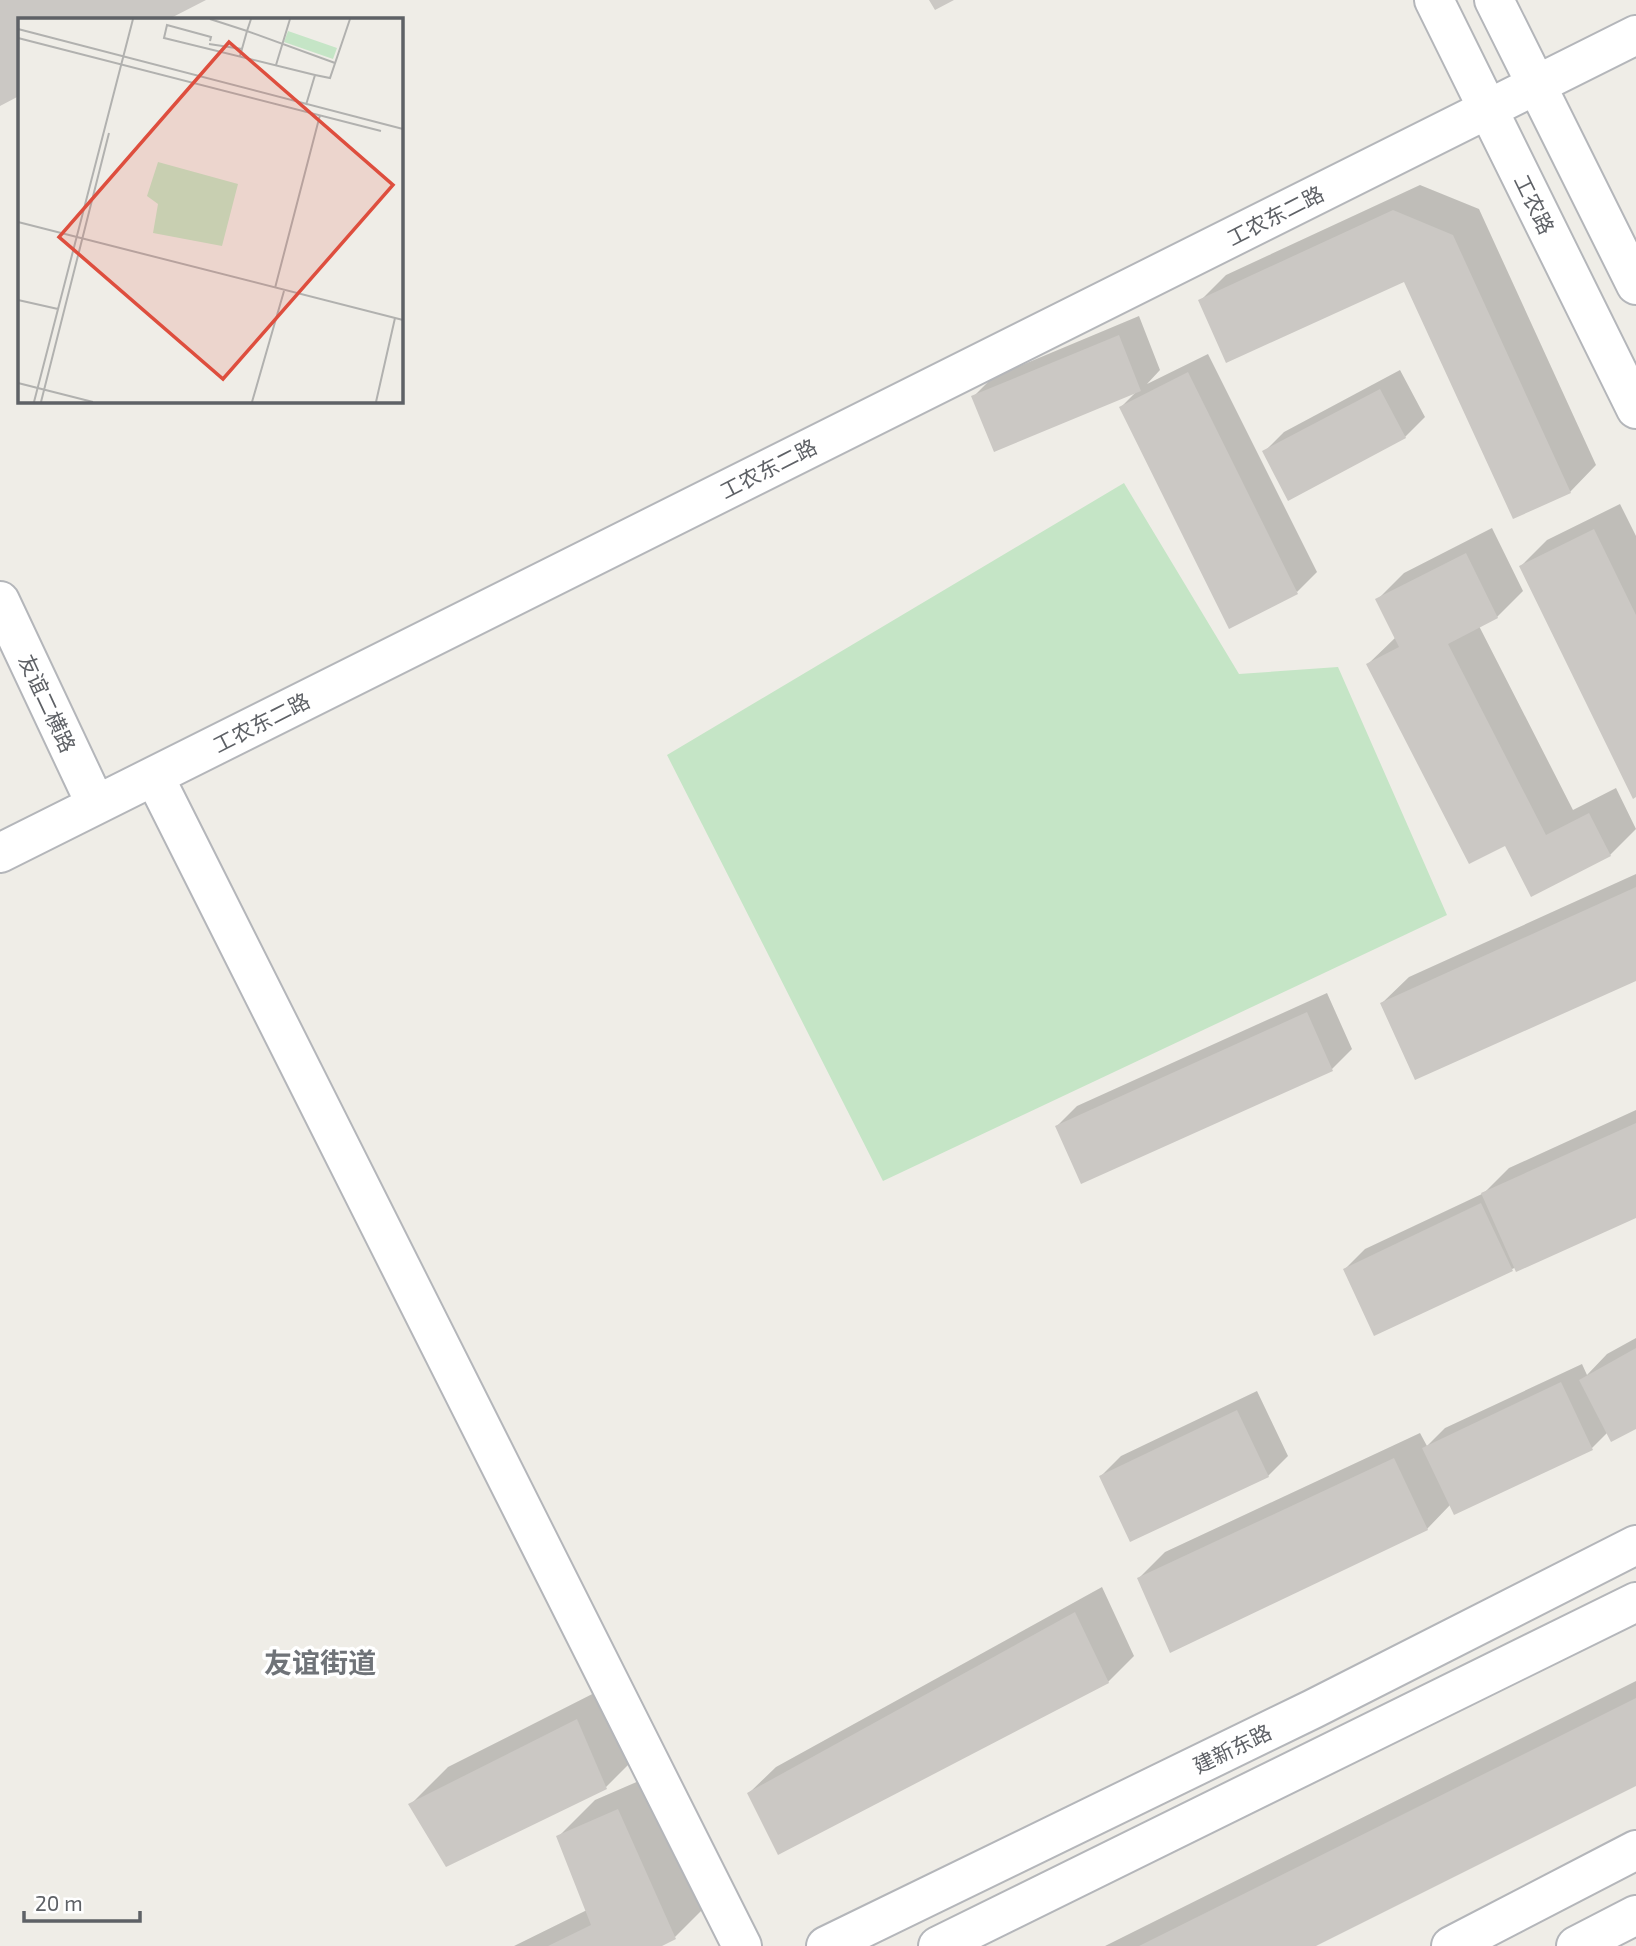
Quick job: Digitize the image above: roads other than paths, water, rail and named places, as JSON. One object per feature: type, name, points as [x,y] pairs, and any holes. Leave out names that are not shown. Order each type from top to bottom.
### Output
[{"type":"street","name":"工农路","points":[[1434,0],[1636,409]]},
{"type":"street","points":[[1494,0],[1636,285]]},
{"type":"street","name":"工农东二路","points":[[0,853],[1636,35]]},
{"type":"street","name":"友谊二横路","points":[[0,601],[96,804]]},
{"type":"street","points":[[154,776],[742,1946]]},
{"type":"street","name":"建新东路","points":[[826,1946],[1313,1709],[1636,1545]]},
{"type":"street","points":[[938,1946],[1636,1602]]},
{"type":"street","points":[[1451,1946],[1510,1932],[1636,1850]]},
{"type":"street","points":[[1576,1946],[1636,1915]]},
{"type":"district","name":"友谊街道","points":[[320,1662]]}]
